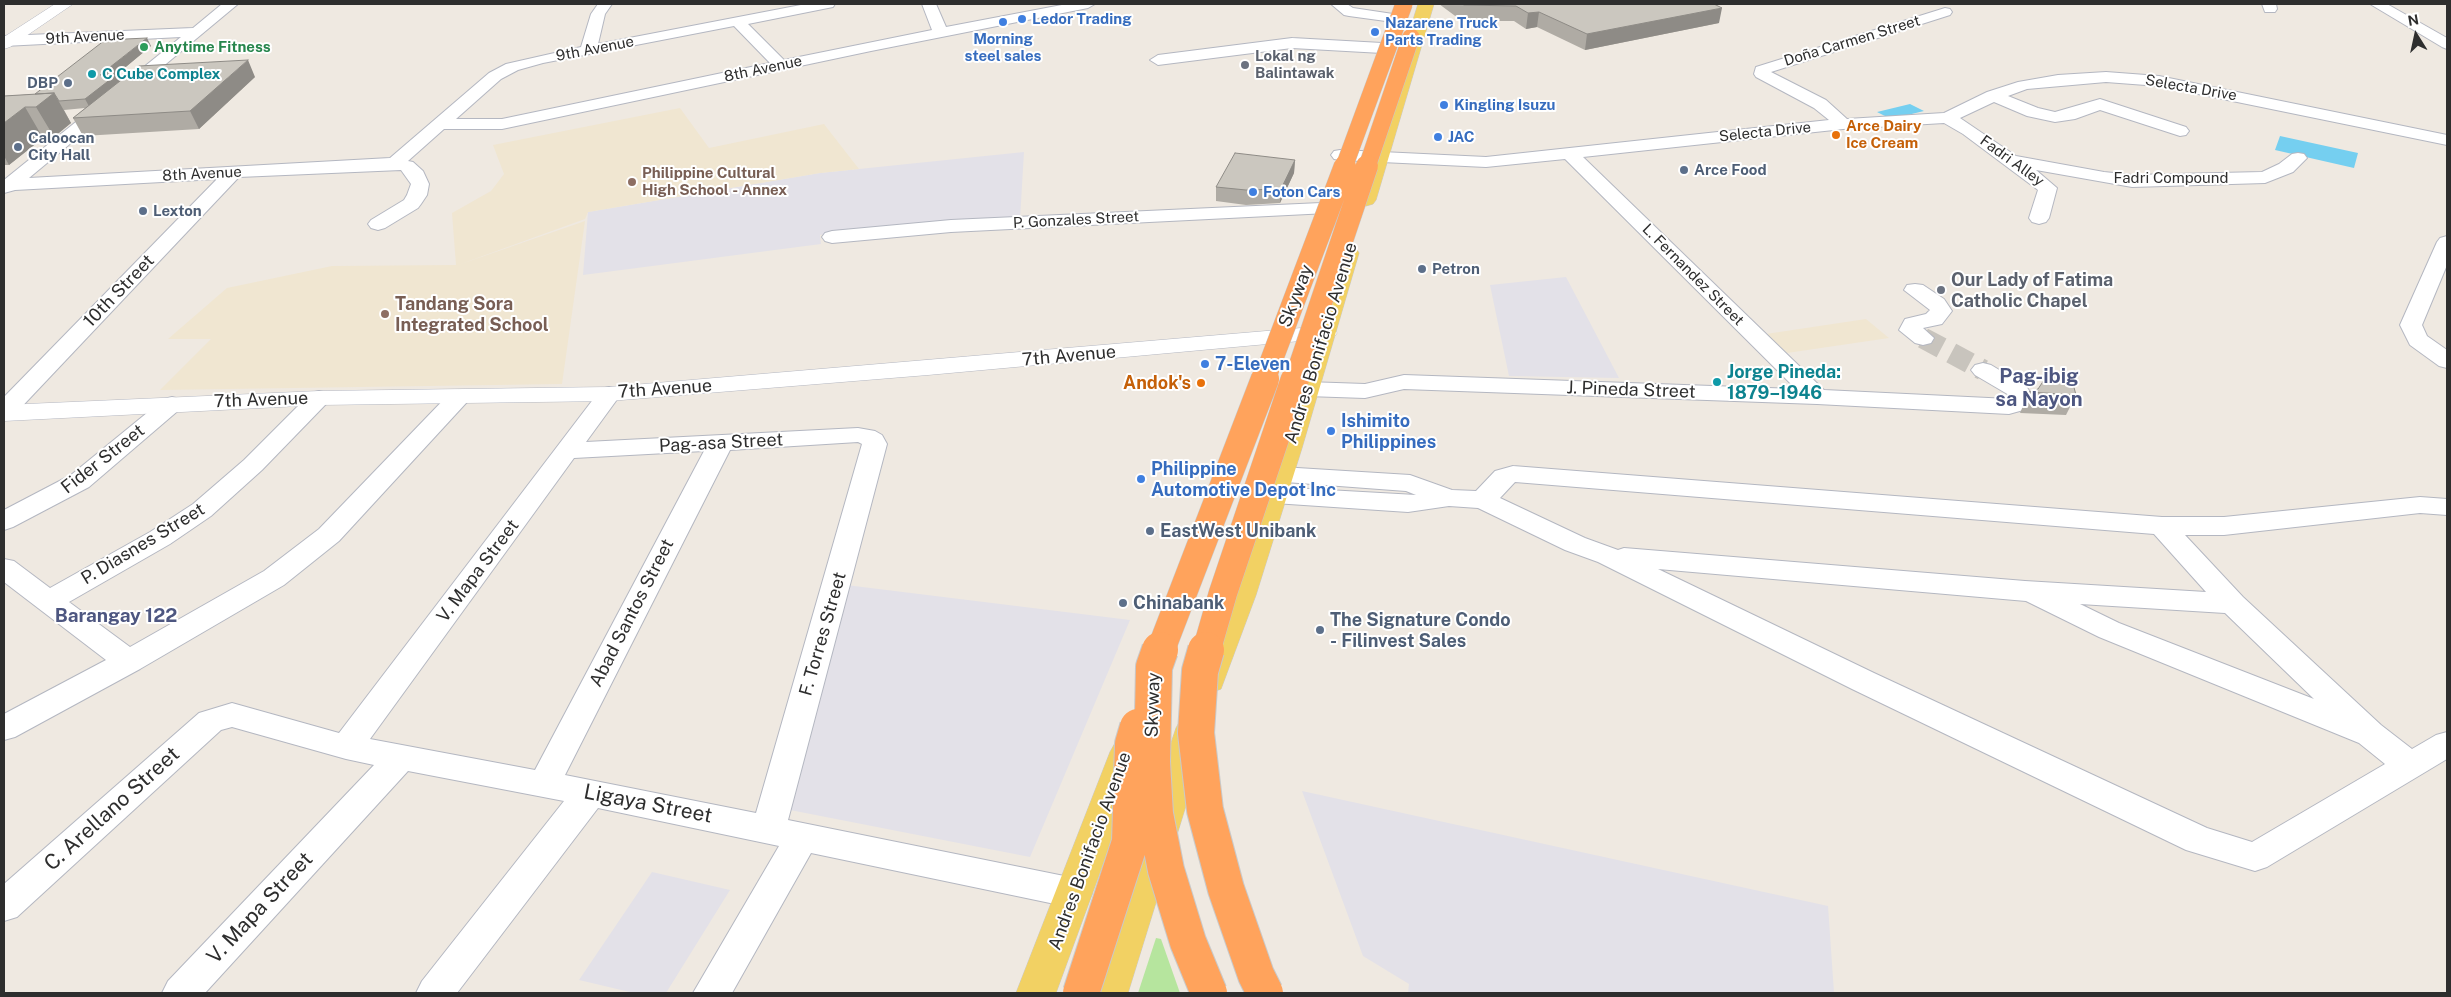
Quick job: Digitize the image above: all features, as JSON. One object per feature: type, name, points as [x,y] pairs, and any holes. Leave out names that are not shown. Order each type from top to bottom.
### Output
[{"type":"highway","name":"Skyway","points":[[1265,993],[1256,975],[1226,888],[1205,810],[1196,733],[1200,670],[1226,584],[1422,4]]},
{"type":"highway","name":"Skyway","points":[[1209,993],[1188,942],[1166,870],[1155,814],[1152,752],[1154,667],[1316,245],[1398,9]]},
{"type":"highway","points":[[1081,993],[1130,842],[1134,744],[1154,667]]},
{"type":"main road","points":[[6,42],[65,4]]},
{"type":"main road","name":"Andres Bonifacio Avenue","points":[[1108,993],[1192,731],[1242,595],[1278,485],[1350,245],[1380,158],[1426,4]]},
{"type":"main road","name":"Andres Bonifacio Avenue","points":[[1036,993],[1276,337],[1340,155],[1398,9]]},
{"type":"main road","name":"7th Avenue","points":[[4,412],[319,398],[609,394],[918,369],[1325,332]]},
{"type":"main road","points":[[1153,853],[1186,899],[1226,993]]},
{"type":"street","points":[[6,187],[231,4]]},
{"type":"street","points":[[588,50],[598,14],[605,4]]},
{"type":"street","name":"9th Avenue","points":[[395,163],[438,124],[502,71],[523,63],[828,4]]},
{"type":"street","points":[[929,4],[941,32]]},
{"type":"street","name":"8th Avenue","points":[[438,124],[502,124],[941,32],[1088,4]]},
{"type":"street","points":[[1338,4],[1349,12],[1398,9]]},
{"type":"street","points":[[2377,4],[2447,44]]},
{"type":"street","name":"Doña Carmen Street","points":[[1844,124],[1820,104],[1762,74],[1762,70],[1945,12]]},
{"type":"street","points":[[737,21],[781,65]]},
{"type":"street","name":"9th Avenue","points":[[6,42],[196,32]]},
{"type":"street","points":[[1158,60],[1292,43],[1382,48]]},
{"type":"street","name":"Selecta Drive","points":[[1340,155],[1477,162],[1570,154],[1844,124],[1947,118],[1993,96],[2024,85],[2058,80],[2106,77],[2159,80],[2447,140]]},
{"type":"street","points":[[1993,96],[2033,112],[2055,117],[2069,115],[2100,104],[2180,131]]},
{"type":"street","points":[[1975,105],[2016,122]]},
{"type":"street","points":[[71,116],[94,115]]},
{"type":"street","name":"Fadri Alley","points":[[1947,118],[1969,130],[2049,190],[2040,218]]},
{"type":"street","name":"L. Fernandez Street","points":[[1570,154],[1817,397]]},
{"type":"street","name":"Fadri Compound","points":[[2010,160],[2104,178],[2132,181],[2265,177],[2286,168],[2298,158]]},
{"type":"street","points":[[378,224],[411,204],[418,195],[420,184],[416,175],[407,166],[395,163]]},
{"type":"street","name":"8th Avenue","points":[[6,187],[395,163]]},
{"type":"street","name":"10th Street","points":[[4,412],[234,172]]},
{"type":"street","name":"P. Gonzales Street","points":[[832,238],[951,226],[1321,209]]},
{"type":"street","points":[[2447,242],[2440,276],[2412,325],[2418,340],[2447,361]]},
{"type":"street","points":[[1915,290],[1936,304],[1941,311],[1934,319],[1912,324],[1910,330],[1923,338]]},
{"type":"street","name":"J. Pineda Street","points":[[1307,389],[1365,391],[1404,382],[1817,397],[2009,407],[2019,404],[2022,398],[2018,391],[1983,370]]},
{"type":"street","name":"V. Mapa Street","points":[[346,747],[609,394]]},
{"type":"street","points":[[4,728],[129,661],[274,578],[311,551],[370,493],[459,397]]},
{"type":"street","name":"P. Diasnes Street","points":[[48,601],[160,538],[202,510],[254,465],[319,398]]},
{"type":"street","name":"Fider Street","points":[[4,521],[80,481],[172,404]]},
{"type":"street","name":"Pag-asa Street","points":[[568,451],[858,435],[873,440]]},
{"type":"street","name":"F. Torres Street","points":[[768,828],[875,450],[873,440]]},
{"type":"street","name":"Abad Santos Street","points":[[544,784],[721,443]]},
{"type":"street","points":[[1483,500],[1504,477],[1514,474],[2162,526],[2224,526],[2420,505],[2447,507]]},
{"type":"street","points":[[1278,485],[1408,504],[1449,498],[1483,500],[1575,544],[1608,556],[1863,681],[2198,840],[2254,857],[2447,744]]},
{"type":"street","points":[[2162,526],[2234,604],[2370,734],[2409,765]]},
{"type":"street","points":[[1608,556],[2025,591],[2234,604]]},
{"type":"street","points":[[4,568],[129,661]]},
{"type":"street","points":[[2025,591],[2109,630],[2370,734]]},
{"type":"street","name":"Ligaya Street","points":[[223,716],[232,715],[346,747],[768,828],[1074,893]]},
{"type":"street","name":"C. Arellano Street","points":[[4,906],[210,721],[223,716]]},
{"type":"street","name":"V. Mapa Street","points":[[181,993],[401,758]]},
{"type":"street","points":[[434,993],[590,793]]},
{"type":"street","points":[[712,993],[803,836]]},
{"type":"shaded area","name":"Tandang Sora Integrated School","points":[[680,108],[709,148],[824,124],[859,169],[820,173],[588,212],[585,219],[458,265],[585,221],[562,384],[160,390],[211,339],[168,339],[227,288],[332,266],[456,265],[452,213],[491,191],[504,174],[493,145]]},
{"type":"shaded area","points":[[1024,152],[1020,219],[967,219],[820,235],[821,244],[583,275],[588,212],[820,173]]},
{"type":"shaded area","points":[[1566,277],[1619,378],[1509,376],[1490,285]]},
{"type":"shaded area","points":[[1866,319],[1889,338],[1787,353],[1766,334]]},
{"type":"shaded area","points":[[846,585],[1130,620],[1030,857],[785,809]]},
{"type":"shaded area","points":[[1302,791],[1828,906],[1834,993],[1408,993],[1409,984],[1363,956]]},
{"type":"shaded area","points":[[652,872],[730,890],[666,993],[634,993],[579,980]]},
{"type":"green space","points":[[1156,938],[1161,939],[1180,993],[1138,993]]},
{"type":"water","points":[[1910,104],[1924,111],[1891,119],[1877,112]]},
{"type":"water","points":[[2280,136],[2358,153],[2354,168],[2275,150]]},
{"type":"building","points":[[1462,4],[1714,4],[1722,8],[1587,34],[1539,12],[1528,13],[1516,6]]},
{"type":"building","name":"C Cube Complex","points":[[147,38],[100,75],[116,75],[85,99],[59,101],[54,93],[35,94],[105,40]]},
{"type":"building","points":[[248,60],[190,111],[73,118],[139,66]]},
{"type":"building","points":[[54,93],[36,107],[25,107],[4,123],[4,96]]},
{"type":"building","points":[[1235,153],[1295,160],[1281,189],[1246,190],[1216,187]]},
{"type":"building","points":[[2056,372],[2071,376],[2076,395],[2029,392],[2038,389],[2044,380]]},
{"type":"tunnel","points":[[1923,338],[1983,370]]},
{"type":"place","name":"Ledor Trading","points":[[1022,19]]},
{"type":"place","name":"Morning steel sales","points":[[1003,22]]},
{"type":"place","name":"Nazarene Truck Parts Trading","points":[[1375,32]]},
{"type":"place","name":"Anytime Fitness","points":[[144,47]]},
{"type":"place","name":"Lokal ng Balintawak","points":[[1245,65]]},
{"type":"place","name":"C Cube Complex","points":[[92,74]]},
{"type":"place","name":"DBP","points":[[68,83]]},
{"type":"place","name":"Kingling Isuzu","points":[[1444,105]]},
{"type":"place","name":"Arce Dairy Ice Cream","points":[[1836,135]]},
{"type":"place","name":"JAC","points":[[1438,137]]},
{"type":"place","name":"Caloocan City Hall","points":[[18,147]]},
{"type":"place","name":"Arce Food","points":[[1684,170]]},
{"type":"place","name":"Philippine Cultural High School - Annex","points":[[632,182]]},
{"type":"place","name":"Foton Cars","points":[[1253,192]]},
{"type":"place","name":"Lexton","points":[[143,211]]},
{"type":"place","name":"Petron","points":[[1422,269]]},
{"type":"place","name":"Our Lady of Fatima Catholic Chapel","points":[[1941,290]]},
{"type":"place","name":"Tandang Sora Integrated School","points":[[385,314]]},
{"type":"place","name":"7-Eleven","points":[[1205,364]]},
{"type":"place","name":"Jorge Pineda: 1879–1946","points":[[1717,382]]},
{"type":"place","name":"Andok's","points":[[1201,383]]},
{"type":"place","name":"Ishimito Philippines","points":[[1331,431]]},
{"type":"place","name":"Philippine Automotive Depot Inc","points":[[1141,479]]},
{"type":"place","name":"EastWest Unibank","points":[[1150,531]]},
{"type":"place","name":"Chinabank","points":[[1123,603]]},
{"type":"place","name":"The Signature Condo - Filinvest Sales","points":[[1320,630]]},
{"type":"district","name":"Pag-ibig sa Nayon","points":[[2039,388]]},
{"type":"district","name":"Barangay 122","points":[[116,616]]}]
